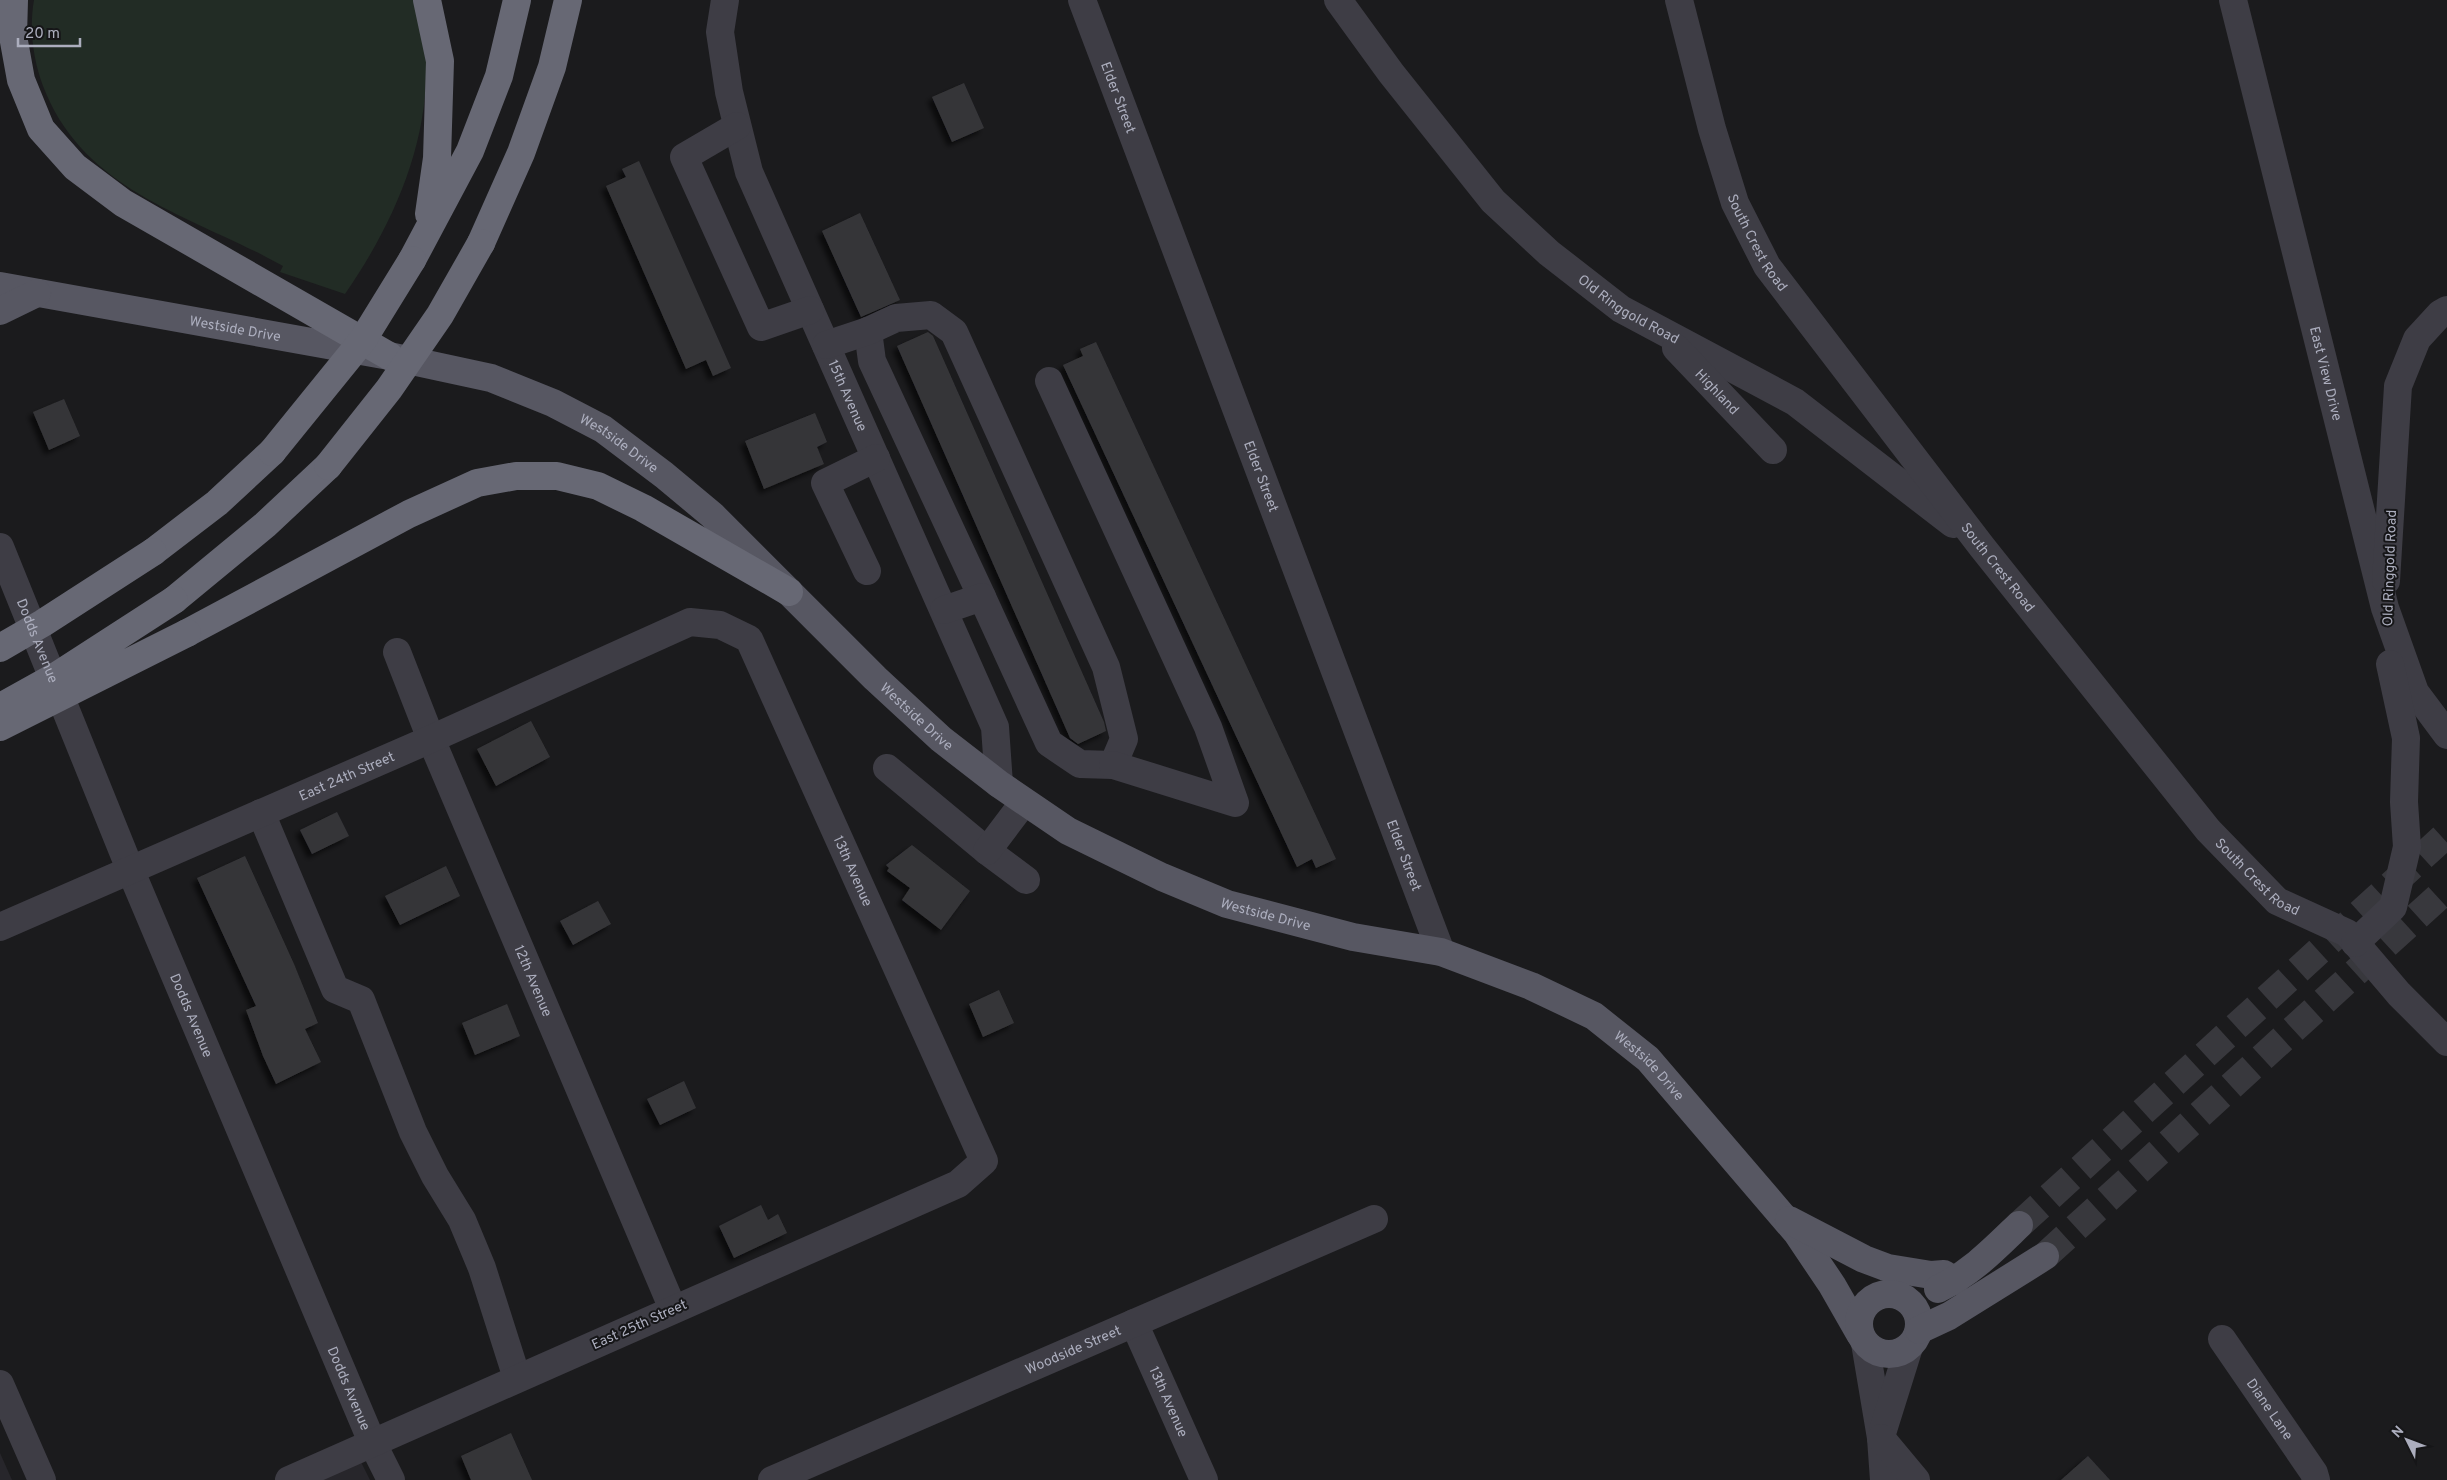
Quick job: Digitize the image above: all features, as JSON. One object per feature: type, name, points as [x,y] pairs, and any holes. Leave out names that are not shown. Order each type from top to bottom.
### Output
[{"type":"highway","points":[[14,0],[13,36],[21,80],[42,129],[75,167],[123,203],[389,356]]},
{"type":"highway","points":[[427,0],[440,60],[437,158],[427,235]]},
{"type":"highway","points":[[0,648],[43,624],[153,552],[217,502],[272,452],[362,341],[427,235],[470,151],[499,76],[517,0]]},
{"type":"highway","points":[[0,708],[58,675],[174,600],[265,525],[328,466],[389,389],[440,316],[481,243],[521,153],[552,67],[568,0]]},
{"type":"highway","points":[[0,726],[187,633],[409,514],[477,483],[516,476],[557,476],[598,486],[643,508],[789,592]]},
{"type":"main road","name":"Westside Drive","points":[[0,286],[389,356],[491,378],[553,403],[603,429],[664,475],[712,516],[941,739],[1024,802],[1068,830],[1115,856],[1226,904],[1354,937],[1441,952],[1531,986],[1594,1016],[1648,1059],[1790,1226],[1832,1286],[1863,1338]]},
{"type":"main road","points":[[0,311],[37,293]]},
{"type":"main road","points":[[2019,1225],[1980,1264],[1936,1290],[1874,1298],[1866,1304],[1859,1324],[1863,1338],[1882,1354],[1902,1352],[1914,1338],[2045,1256]]},
{"type":"main road","name":"Westside Drive","points":[[1790,1226],[1893,1295]]},
{"type":"main road","points":[[1790,1226],[1888,1268],[1931,1275],[1944,1274],[1955,1280]]},
{"type":"main road","points":[[1893,1295],[1917,1311],[1914,1338]]},
{"type":"street","name":"15th Avenue","points":[[725,0],[720,32],[729,92],[749,172],[995,727],[999,784]]},
{"type":"street","name":"Elder Street","points":[[1082,0],[1441,952]]},
{"type":"street","name":"Old Ringgold Road","points":[[1338,0],[1391,73],[1492,201],[1549,253],[1621,309],[1794,402],[1982,547]]},
{"type":"street","name":"South Crest Road","points":[[1680,0],[1712,129],[1735,202],[1767,266],[1982,547],[2208,830],[2277,901],[2347,934],[2399,994],[2447,1042]]},
{"type":"street","name":"East View Drive","points":[[2234,0],[2385,608],[2415,692],[2447,734]]},
{"type":"street","points":[[737,126],[684,157],[762,327],[810,310]]},
{"type":"street","name":"Old Ringgold Road","points":[[2355,943],[2393,907],[2407,847],[2404,802],[2406,738],[2388,659],[2385,608],[2398,386],[2417,340],[2445,313]]},
{"type":"street","points":[[826,345],[868,331],[896,318],[931,314],[954,332],[1106,667],[1124,740],[1113,765]]},
{"type":"street","points":[[868,331],[872,361],[1049,743],[1080,764],[1113,765],[1234,803],[1208,727],[1076,444],[1049,381]]},
{"type":"street","name":"Highland","points":[[1662,332],[1773,450]]},
{"type":"street","points":[[867,571],[825,482],[876,458]]},
{"type":"street","points":[[907,527],[941,510]]},
{"type":"street","name":"Dodds Avenue","points":[[0,547],[130,869],[372,1442],[391,1480]]},
{"type":"street","points":[[944,610],[982,597]]},
{"type":"street","name":"East 24th Street","points":[[0,927],[431,739],[690,622]]},
{"type":"street","name":"13th Avenue","points":[[690,622],[720,624],[749,639],[984,1160]]},
{"type":"street","name":"12th Avenue","points":[[397,652],[431,739],[673,1309]]},
{"type":"street","points":[[887,768],[987,851],[1026,880]]},
{"type":"street","points":[[987,851],[1024,802]]},
{"type":"street","points":[[261,813],[334,989],[361,1000],[413,1132],[435,1176],[462,1220],[482,1268],[518,1378]]},
{"type":"street","name":"East 25th Street","points":[[289,1480],[958,1184],[984,1160]]},
{"type":"street","name":"Woodside Street","points":[[772,1480],[818,1471],[1134,1323],[1374,1220]]},
{"type":"street","name":"13th Avenue","points":[[1134,1323],[1204,1480]]},
{"type":"street","points":[[1863,1338],[1880,1438],[1884,1480]]},
{"type":"street","points":[[1880,1438],[1914,1338]]},
{"type":"street","name":"Diane Lane","points":[[2222,1339],[2314,1473],[2316,1480]]},
{"type":"street","points":[[0,1384],[42,1480]]},
{"type":"street","points":[[1880,1438],[1916,1480]]},
{"type":"shaded area","points":[[34,0],[414,0],[423,37],[426,60],[425,92],[421,123],[414,153],[404,183],[378,241],[345,294],[280,272],[283,266],[144,197],[113,177],[85,152],[61,122],[43,86],[34,55],[32,22]]},
{"type":"shaded area","points":[[0,1453],[12,1480],[0,1480]]},
{"type":"shaded area","points":[[360,1460],[370,1480],[315,1480]]},
{"type":"building","points":[[964,83],[984,128],[952,142],[932,97]]},
{"type":"building","points":[[639,161],[731,368],[713,376],[706,360],[686,369],[606,186],[626,177],[622,169]]},
{"type":"building","points":[[860,213],[900,300],[861,317],[822,231]]},
{"type":"building","points":[[928,332],[933,336],[1104,722],[1106,731],[1078,744],[1070,738],[897,346]]},
{"type":"building","points":[[1096,342],[1336,859],[1316,868],[1312,859],[1297,867],[1063,365],[1083,356],[1080,349]]},
{"type":"building","points":[[64,399],[80,436],[49,450],[33,412]]},
{"type":"building","points":[[815,413],[827,442],[817,447],[824,464],[764,489],[745,441]]},
{"type":"building","points":[[531,721],[550,757],[496,786],[477,749]]},
{"type":"building","points":[[337,812],[349,836],[312,854],[300,830]]},
{"type":"building","points":[[912,845],[970,891],[941,930],[902,900],[910,888],[887,871],[889,868],[886,865]]},
{"type":"building","points":[[245,856],[294,964],[318,1023],[305,1029],[321,1062],[276,1084],[263,1056],[246,1010],[256,1006],[197,878]]},
{"type":"building","points":[[446,866],[460,896],[400,925],[385,896]]},
{"type":"building","points":[[598,901],[611,924],[573,945],[560,921]]},
{"type":"building","points":[[999,990],[1014,1023],[983,1037],[969,1004]]},
{"type":"building","points":[[507,1004],[520,1036],[475,1055],[462,1023]]},
{"type":"building","points":[[684,1081],[696,1108],[660,1125],[647,1099]]},
{"type":"building","points":[[761,1205],[768,1220],[778,1214],[787,1233],[734,1258],[719,1226]]},
{"type":"building","points":[[511,1433],[532,1480],[471,1480],[461,1456]]},
{"type":"building","points":[[2088,1456],[2110,1480],[2061,1480]]},
{"type":"tunnel","points":[[2019,1225],[2447,834]]},
{"type":"tunnel","points":[[2045,1256],[2447,889]]}]
